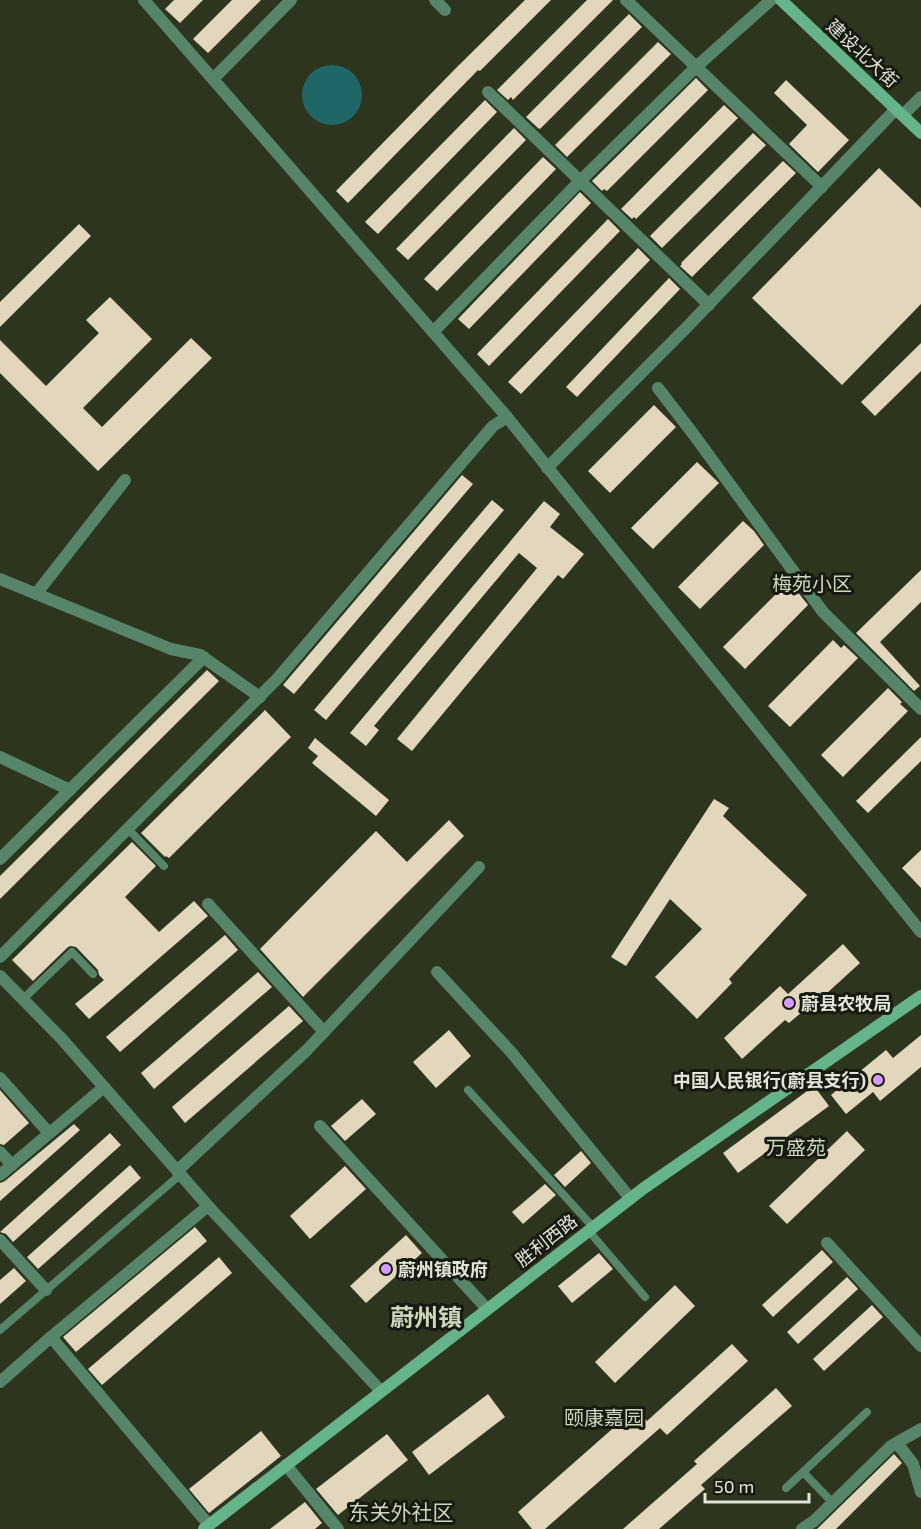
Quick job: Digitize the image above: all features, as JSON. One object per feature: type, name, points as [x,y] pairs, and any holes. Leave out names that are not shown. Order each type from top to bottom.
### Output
[{"type":"main road","name":"建设北大街","points":[[781,0],[921,133]]},
{"type":"main road","name":"胜利西路","points":[[207,1527],[630,1198],[921,996]]},
{"type":"street","points":[[144,0],[507,417],[921,932]]},
{"type":"street","points":[[213,80],[291,0]]},
{"type":"street","points":[[435,0],[445,10]]},
{"type":"street","points":[[626,0],[822,187]]},
{"type":"street","points":[[433,332],[580,181],[696,67],[771,0]]},
{"type":"street","points":[[488,92],[709,305]]},
{"type":"street","points":[[547,468],[822,187],[899,112],[921,97]]},
{"type":"street","points":[[658,388],[823,612],[921,710]]},
{"type":"street","points":[[0,957],[278,678],[493,426],[507,417]]},
{"type":"street","points":[[36,594],[125,480]]},
{"type":"street","points":[[0,579],[171,650],[200,655],[260,696]]},
{"type":"street","points":[[0,860],[204,657]]},
{"type":"street","points":[[0,757],[70,790]]},
{"type":"street","points":[[179,1173],[307,1050],[479,867]]},
{"type":"street","points":[[208,904],[324,1032]]},
{"type":"street","points":[[436,972],[511,1052],[630,1198]]},
{"type":"street","points":[[0,976],[61,1038],[208,1206],[381,1391]]},
{"type":"street","points":[[0,1078],[49,1133]]},
{"type":"street","points":[[0,1175],[104,1087]]},
{"type":"street","points":[[320,1126],[487,1309]]},
{"type":"street","points":[[0,1152],[12,1165]]},
{"type":"street","points":[[0,1382],[208,1206]]},
{"type":"street","points":[[0,1240],[46,1290]]},
{"type":"street","points":[[827,1243],[921,1347]]},
{"type":"street","points":[[51,1337],[207,1527]]},
{"type":"street","points":[[802,1529],[814,1521],[891,1446],[921,1429]]},
{"type":"street","points":[[897,1443],[913,1464],[921,1492]]},
{"type":"street","points":[[286,1465],[338,1529]]},
{"type":"lane","points":[[128,829],[164,866]]},
{"type":"lane","points":[[22,999],[72,952],[93,974]]},
{"type":"lane","points":[[468,1090],[591,1228],[645,1297]]},
{"type":"lane","points":[[0,1330],[179,1173]]},
{"type":"lane","points":[[786,1488],[867,1412]]},
{"type":"lane","points":[[803,1472],[833,1503]]},
{"type":"water","points":[[332,65],[349,70],[357,78],[362,95],[357,112],[349,120],[332,125],[315,120],[307,112],[302,95],[307,78],[315,70]]},
{"type":"building","points":[[174,0],[203,0],[180,23],[165,9]]},
{"type":"building","points":[[232,0],[261,0],[208,53],[193,39]]},
{"type":"building","points":[[525,0],[551,0],[480,71],[478,70],[348,203],[336,191]]},
{"type":"building","points":[[587,0],[613,0],[513,100],[511,97],[508,100],[497,90]]},
{"type":"building","points":[[629,14],[642,27],[540,129],[538,128],[526,117]]},
{"type":"building","points":[[658,42],[671,54],[567,157],[555,145]]},
{"type":"building","points":[[696,78],[708,90],[607,191],[604,189],[602,191],[592,181]]},
{"type":"building","points":[[786,80],[849,140],[818,172],[789,144],[807,125],[774,93]]},
{"type":"building","points":[[485,100],[497,112],[378,234],[365,222]]},
{"type":"building","points":[[724,105],[738,118],[636,219],[634,217],[632,219],[621,209]]},
{"type":"building","points":[[514,128],[526,140],[408,260],[396,249]]},
{"type":"building","points":[[753,133],[766,145],[662,248],[650,236]]},
{"type":"building","points":[[543,157],[556,169],[437,291],[424,279]]},
{"type":"building","points":[[783,161],[796,173],[692,277],[680,266],[681,263]]},
{"type":"building","points":[[879,168],[921,208],[921,304],[842,385],[752,298]]},
{"type":"building","points":[[580,192],[591,203],[469,329],[458,319]]},
{"type":"building","points":[[608,219],[620,231],[489,366],[477,354]]},
{"type":"building","points":[[79,224],[91,236],[0,327],[0,302]]},
{"type":"building","points":[[638,248],[650,260],[521,394],[508,382]]},
{"type":"building","points":[[669,278],[680,289],[577,397],[566,387]]},
{"type":"building","points":[[110,297],[152,339],[83,408],[102,427],[191,338],[212,358],[98,471],[0,373],[0,340],[46,386],[99,333],[86,320]]},
{"type":"building","points":[[921,343],[921,371],[875,416],[861,402]]},
{"type":"building","points":[[654,405],[676,427],[610,493],[588,471]]},
{"type":"building","points":[[697,462],[719,483],[653,549],[631,528]]},
{"type":"building","points":[[462,475],[473,484],[294,694],[283,685]]},
{"type":"building","points":[[492,500],[504,510],[326,720],[314,710]]},
{"type":"building","points":[[544,501],[560,514],[550,527],[584,554],[563,579],[558,575],[412,751],[397,739],[537,568],[519,553],[374,726],[379,730],[366,746],[350,733]]},
{"type":"building","points":[[743,521],[764,545],[700,609],[678,587]]},
{"type":"building","points":[[921,570],[921,602],[880,642],[920,686],[914,691],[856,633]]},
{"type":"building","points":[[789,581],[808,605],[745,669],[723,647]]},
{"type":"building","points":[[833,640],[841,648],[844,645],[858,658],[790,727],[768,706]]},
{"type":"building","points":[[207,670],[219,681],[0,899],[0,876]]},
{"type":"building","points":[[888,688],[908,711],[843,777],[821,755]]},
{"type":"building","points":[[265,710],[291,737],[169,858],[165,857],[141,833]]},
{"type":"building","points":[[921,737],[921,761],[868,813],[856,801]]},
{"type":"building","points":[[315,738],[389,800],[376,816],[312,763],[318,756],[308,748]]},
{"type":"building","points":[[714,799],[729,808],[723,816],[807,895],[729,979],[732,983],[697,1019],[655,977],[702,929],[670,899],[626,966],[611,957]]},
{"type":"building","points":[[449,820],[464,836],[303,997],[260,949],[376,831],[407,862]]},
{"type":"building","points":[[132,842],[156,866],[125,897],[159,932],[194,901],[208,916],[89,1019],[75,1004],[104,980],[98,970],[76,947],[68,947],[33,981],[12,960]]},
{"type":"building","points":[[921,850],[921,888],[902,868]]},
{"type":"building","points":[[225,935],[238,950],[120,1052],[106,1037]]},
{"type":"building","name":"蔚县农牧局","points":[[843,944],[860,963],[804,1014],[802,1012],[789,1023],[785,1020],[742,1059],[724,1038],[780,986],[788,994]]},
{"type":"building","points":[[258,972],[272,987],[154,1089],[141,1073]]},
{"type":"building","points":[[289,1006],[303,1021],[185,1123],[172,1107]]},
{"type":"building","points":[[449,1030],[471,1056],[436,1088],[413,1062]]},
{"type":"building","name":"中国人民银行(蔚县支行)","points":[[921,1035],[921,1067],[880,1101],[873,1092],[846,1114],[831,1095],[886,1050],[893,1058]]},
{"type":"building","points":[[814,1086],[829,1106],[738,1173],[723,1153]]},
{"type":"building","points":[[0,1090],[29,1123],[4,1145],[0,1144]]},
{"type":"building","points":[[362,1099],[376,1114],[345,1141],[331,1126]]},
{"type":"building","points":[[74,1124],[80,1130],[0,1201],[0,1183]]},
{"type":"building","points":[[847,1131],[865,1150],[787,1224],[769,1206]]},
{"type":"building","points":[[110,1133],[121,1145],[13,1242],[6,1234],[0,1232]]},
{"type":"building","points":[[581,1151],[591,1163],[565,1187],[554,1175]]},
{"type":"building","points":[[130,1165],[141,1178],[38,1269],[27,1257]]},
{"type":"building","points":[[345,1166],[366,1189],[310,1239],[290,1216]]},
{"type":"building","points":[[545,1184],[556,1195],[523,1224],[512,1212]]},
{"type":"building","points":[[195,1227],[207,1241],[76,1352],[63,1337]]},
{"type":"building","name":"蔚州镇政府","points":[[406,1235],[422,1253],[366,1303],[350,1286]]},
{"type":"building","points":[[822,1250],[833,1262],[773,1317],[762,1305]]},
{"type":"building","points":[[599,1253],[613,1269],[572,1303],[558,1286]]},
{"type":"building","points":[[219,1257],[232,1273],[102,1385],[88,1369]]},
{"type":"building","points":[[14,1268],[26,1281],[0,1304],[0,1280]]},
{"type":"building","points":[[847,1277],[858,1289],[798,1344],[787,1332]]},
{"type":"building","points":[[675,1285],[695,1306],[615,1383],[595,1362]]},
{"type":"building","points":[[872,1305],[883,1317],[824,1371],[813,1359]]},
{"type":"building","points":[[732,1344],[748,1361],[667,1435],[660,1428],[545,1529],[532,1529],[518,1512],[636,1408],[647,1421]]},
{"type":"building","points":[[776,1388],[792,1406],[701,1485],[705,1489],[659,1529],[623,1529],[697,1464],[694,1461]]},
{"type":"building","points":[[488,1394],[505,1417],[429,1475],[412,1452]]},
{"type":"building","points":[[261,1431],[281,1456],[209,1513],[189,1489]]},
{"type":"building","points":[[387,1434],[408,1460],[338,1515],[316,1489]]},
{"type":"building","points":[[894,1454],[902,1463],[836,1529],[817,1529]]},
{"type":"building","points":[[305,1502],[322,1523],[315,1529],[270,1529]]},
{"type":"place","name":"蔚县农牧局","points":[[789,1003]]},
{"type":"place","name":"中国人民银行(蔚县支行)","points":[[878,1080]]},
{"type":"place","name":"蔚州镇政府","points":[[386,1269]]},
{"type":"district","name":"梅苑小区","points":[[812,583]]},
{"type":"district","name":"万盛苑","points":[[796,1147]]},
{"type":"district","name":"蔚州镇","points":[[426,1316]]},
{"type":"district","name":"颐康嘉园","points":[[604,1417]]},
{"type":"district","name":"东关外社区","points":[[401,1511]]}]
